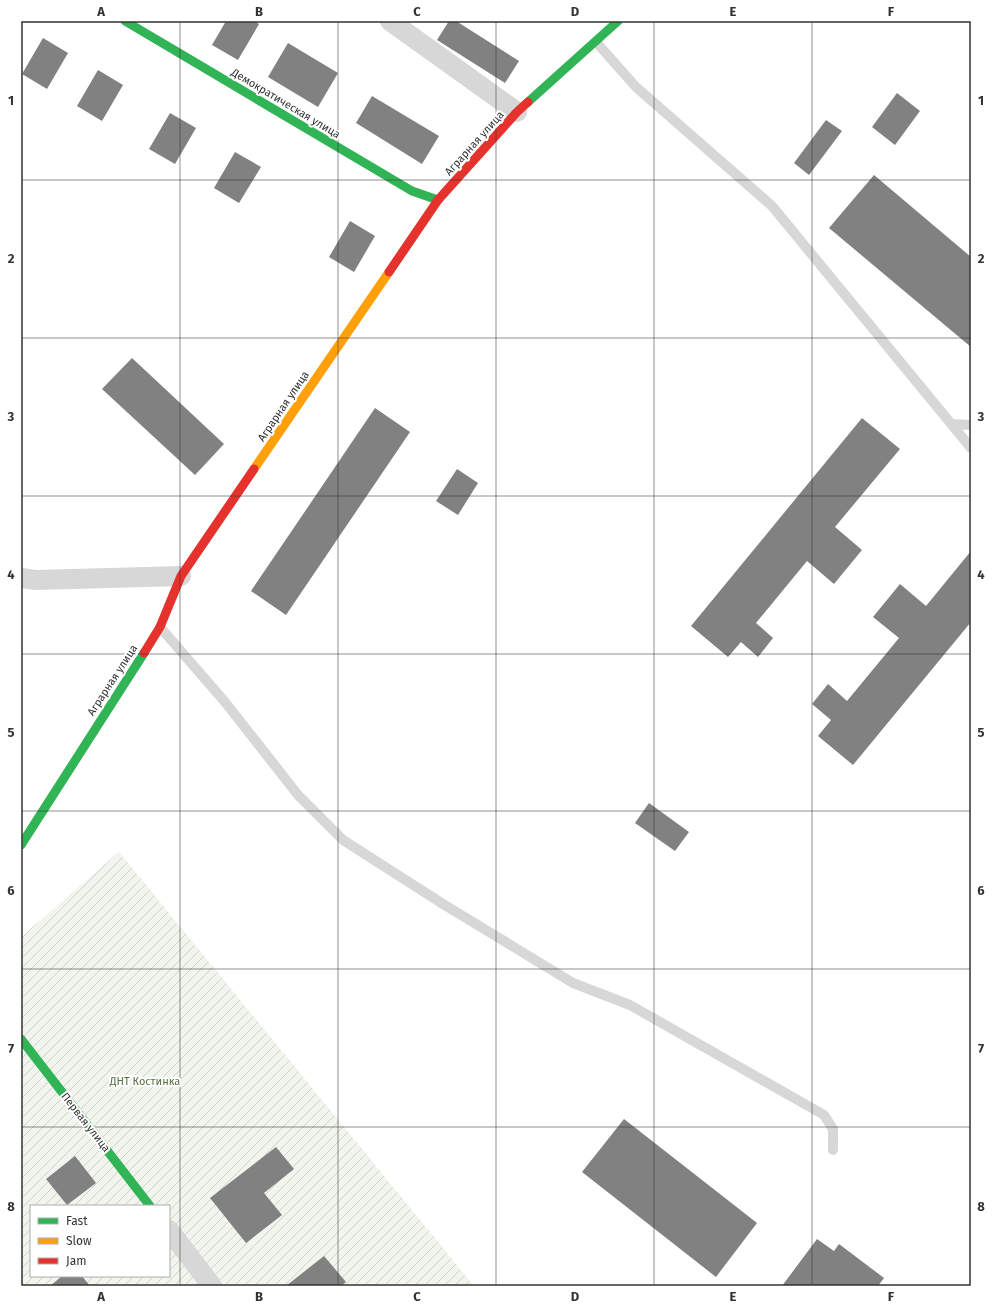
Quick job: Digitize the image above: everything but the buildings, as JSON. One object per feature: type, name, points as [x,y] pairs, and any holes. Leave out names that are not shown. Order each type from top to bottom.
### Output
[{"type":"street","name":"Демократическая улица","points":[[125,21],[412,192],[438,200]]},
{"type":"street","points":[[390,21],[517,112]]},
{"type":"street","name":"Аграрная улица","points":[[21,845],[160,627],[181,576],[438,200],[517,112],[618,21]]},
{"type":"street","points":[[21,578],[36,580],[181,576]]},
{"type":"street","name":"Первая улица","points":[[21,1039],[149,1205]]},
{"type":"street","points":[[170,1231],[212,1286]]},
{"type":"lane","points":[[596,42],[636,87],[772,206],[971,448]]},
{"type":"lane","points":[[951,424],[971,424]]},
{"type":"lane","points":[[160,627],[225,702],[298,794],[343,840],[443,904],[574,983],[630,1004],[824,1115],[833,1129],[832,1150]]},
{"type":"green space","name":"ДНТ Костинка","points":[[119,852],[474,1286],[21,1286],[21,937]]},
{"type":"traffic: fast","points":[[125,21],[412,191],[438,200]]},
{"type":"traffic: fast","points":[[528,102],[618,21]]},
{"type":"traffic: fast","points":[[21,845],[144,653]]},
{"type":"traffic: fast","points":[[21,1039],[149,1205]]},
{"type":"traffic: slow","points":[[254,469],[389,272]]},
{"type":"traffic: jam","points":[[389,272],[438,200],[517,112],[528,102]]},
{"type":"traffic: jam","points":[[144,653],[160,627],[181,576],[254,469]]}]
